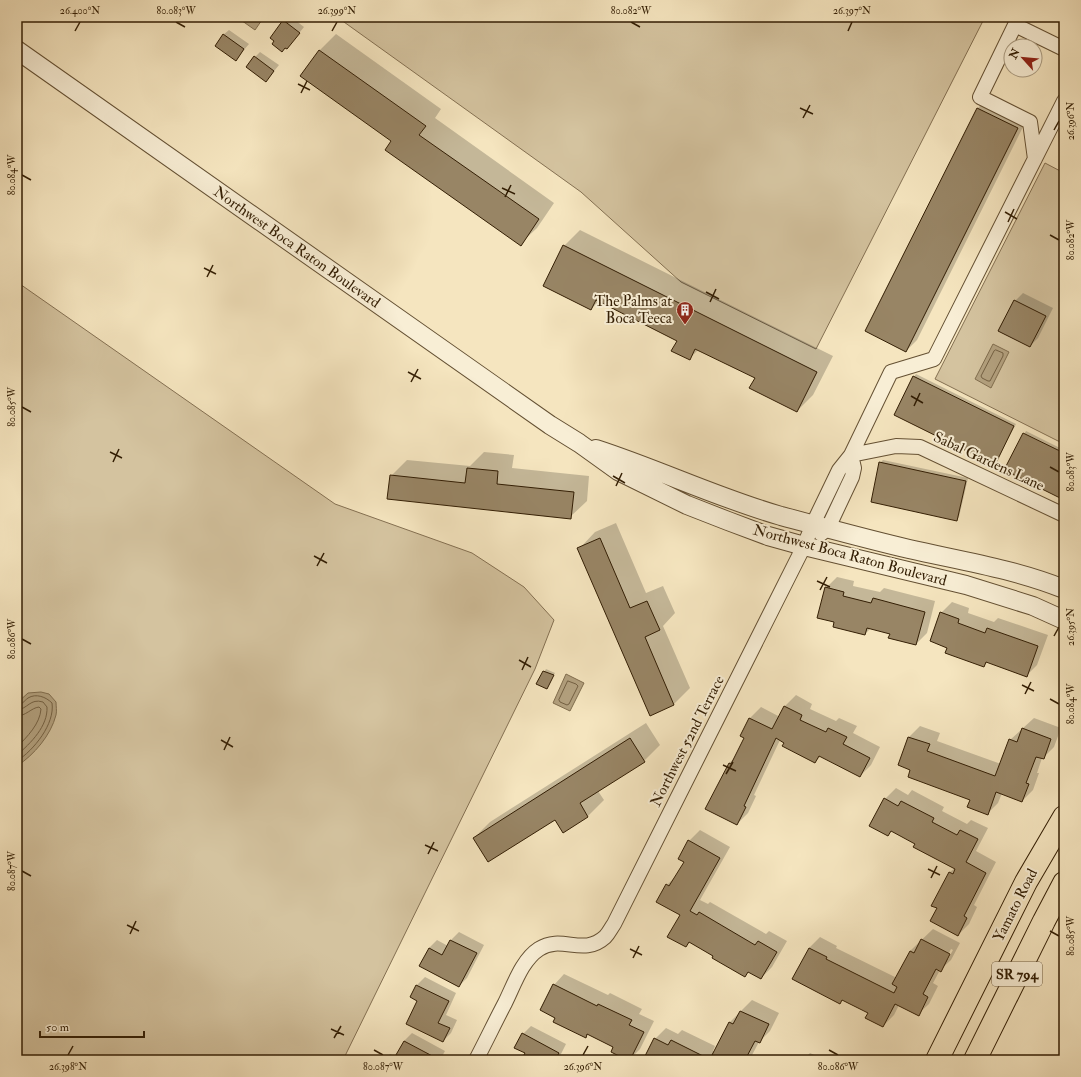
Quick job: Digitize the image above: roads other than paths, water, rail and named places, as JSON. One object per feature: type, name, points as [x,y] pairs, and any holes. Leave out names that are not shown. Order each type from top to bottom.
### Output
[{"type":"main road","name":"Yamato Road","points":[[937,1060],[1026,882],[1064,817]]},
{"type":"main road","points":[[954,1060],[959,1046],[1025,914],[1026,882]]},
{"type":"main road","name":"SR 794","points":[[978,1057],[1044,921],[1064,884]]},
{"type":"street","points":[[1035,159],[1030,122],[980,97],[1015,25],[1064,49]]},
{"type":"street","name":"Northwest Boca Raton Boulevard","points":[[17,50],[550,425],[579,443],[618,471],[687,505],[768,536],[966,585],[1033,606],[1064,620]]},
{"type":"street","points":[[804,546],[820,526],[852,478],[854,468],[851,455],[891,372],[934,359],[1064,101]]},
{"type":"street","name":"Northwest Boca Raton Boulevard","points":[[579,443],[629,459],[702,489],[779,515],[909,549],[999,568],[1025,575],[1064,589]]},
{"type":"street","name":"Sabal Gardens Lane","points":[[851,455],[896,446],[920,447],[1064,515]]},
{"type":"street","name":"Northwest 52nd Terrace","points":[[476,1060],[524,964],[539,949],[554,943],[583,946],[593,944],[606,936],[614,924],[804,546]]},
{"type":"water","points":[[264,17],[255,30],[238,18]]},
{"type":"water","points":[[993,344],[1009,352],[991,388],[975,379]]},
{"type":"water","points":[[566,674],[584,683],[570,711],[553,703]]},
{"type":"water","points":[[41,692],[49,694],[56,702],[54,722],[41,744],[30,756],[17,766],[17,703],[28,693]]},
{"type":"place","name":"The Palms at Boca Teeca","points":[[685,325]]}]
